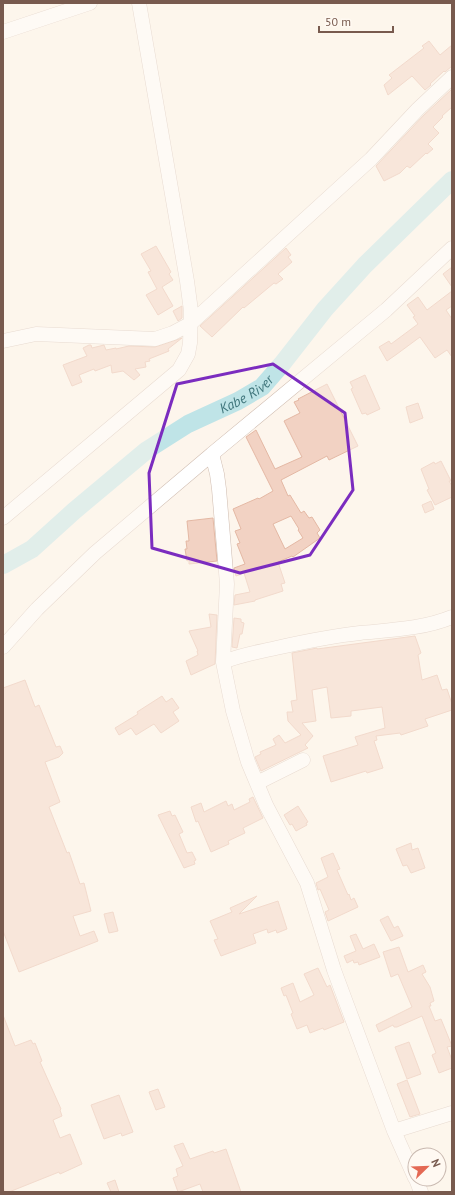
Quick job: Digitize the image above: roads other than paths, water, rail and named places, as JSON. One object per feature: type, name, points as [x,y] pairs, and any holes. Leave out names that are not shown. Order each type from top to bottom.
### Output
[{"type":"street","points":[[3,32],[90,3]]},
{"type":"street","points":[[3,518],[179,370],[188,354],[190,343],[191,311],[186,273],[139,3]]},
{"type":"street","points":[[3,341],[36,334],[155,339],[173,333],[190,324],[371,159],[418,109],[452,77]]},
{"type":"street","points":[[3,647],[37,609],[95,553],[386,310],[452,248]]},
{"type":"street","points":[[212,454],[218,474],[227,584],[223,662],[233,711],[248,762],[266,805],[307,883],[334,970],[394,1131],[407,1160]]},
{"type":"street","points":[[223,662],[241,655],[294,644],[349,634],[410,628],[441,622],[452,617]]},
{"type":"street","points":[[258,783],[303,760]]},
{"type":"street","points":[[394,1131],[452,1113]]},
{"type":"waterway","name":"Kabe River","points":[[3,565],[32,549],[74,511],[147,450],[188,424],[238,401],[262,387],[325,309],[365,265],[452,180]]}]
